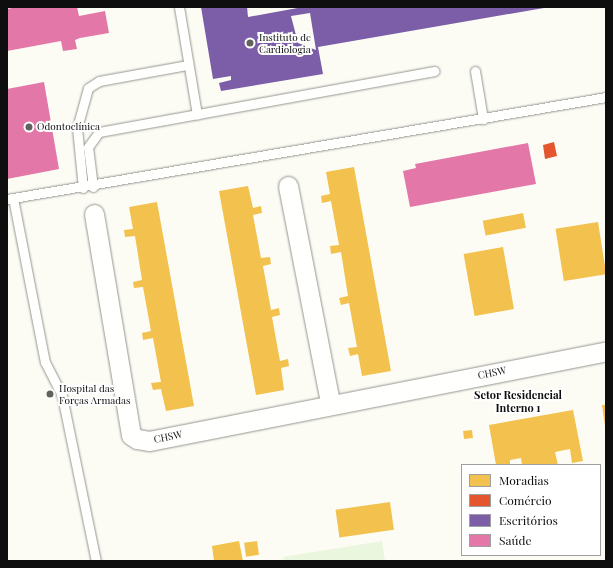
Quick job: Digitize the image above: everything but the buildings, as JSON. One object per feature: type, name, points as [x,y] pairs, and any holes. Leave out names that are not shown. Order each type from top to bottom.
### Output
[{"type":"street","points":[[288,186],[330,403]]},
{"type":"street","name":"CHSW","points":[[94,214],[134,437],[149,441],[330,403],[606,351]]},
{"type":"lane","points":[[179,7],[187,65],[198,116]]},
{"type":"lane","points":[[83,188],[77,128],[88,88],[100,81],[187,65]]},
{"type":"lane","points":[[93,187],[88,147],[99,132],[198,116],[434,71]]},
{"type":"lane","points":[[475,71],[483,119]]},
{"type":"lane","points":[[96,561],[68,419],[62,396],[45,362],[21,238],[10,199],[93,187],[606,97]]},
{"type":"green space","points":[[382,541],[385,561],[284,561],[283,557]]},
{"type":"place","name":"Instituto de Cardiologia","points":[[250,43]]},
{"type":"place","name":"Odontoclínica","points":[[29,127]]},
{"type":"place","name":"Hospital das Forças Armadas","points":[[50,394]]},
{"type":"district","name":"Setor Residencial Interno 1","points":[[518,402]]}]
